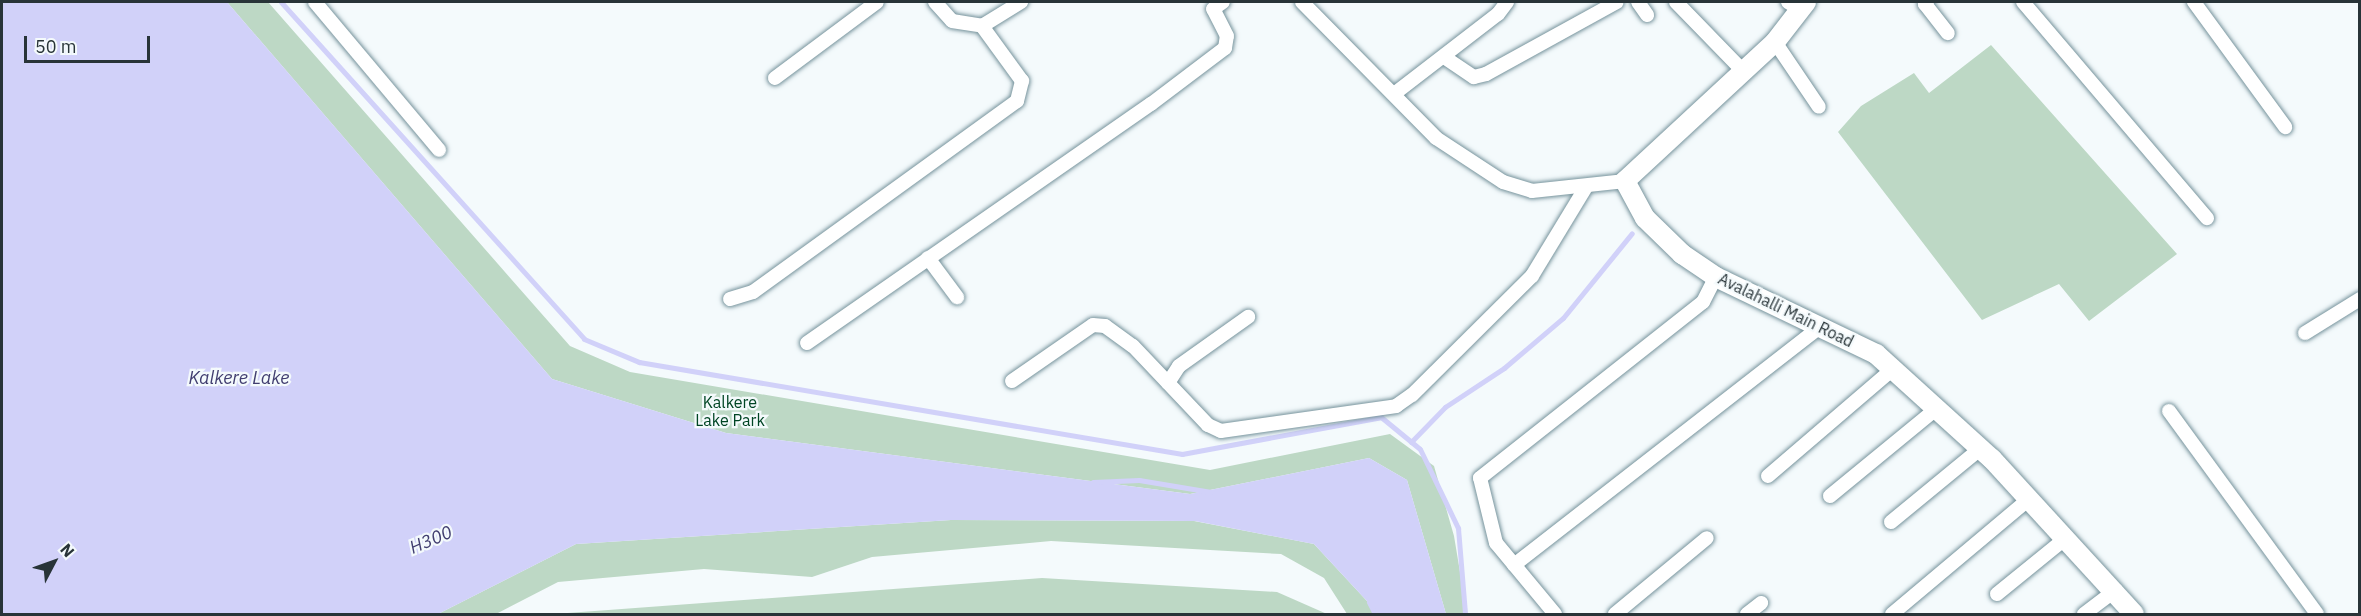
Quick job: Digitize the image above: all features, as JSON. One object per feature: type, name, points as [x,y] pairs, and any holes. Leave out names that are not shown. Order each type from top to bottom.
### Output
[{"type":"main road","points":[[1625,181],[1775,42],[1798,4]]},
{"type":"main road","name":"Avalahalli Main Road","points":[[1625,181],[1645,218],[1682,254],[1716,277],[1876,354],[1980,449],[2116,591],[2134,615]]},
{"type":"street","points":[[315,2],[439,150]]},
{"type":"street","points":[[775,78],[877,2]]},
{"type":"street","points":[[935,2],[952,21],[982,26],[1021,2]]},
{"type":"street","points":[[807,343],[1151,104],[1225,48],[1227,36],[1213,9],[1223,2]]},
{"type":"street","points":[[1302,2],[1436,138],[1503,182],[1532,191],[1625,181]]},
{"type":"street","points":[[1394,94],[1498,14],[1507,2]]},
{"type":"street","points":[[1444,57],[1474,77],[1486,74],[1617,2]]},
{"type":"street","points":[[1638,2],[1647,15]]},
{"type":"street","points":[[1676,2],[1743,71]]},
{"type":"street","points":[[1927,2],[1925,4],[1948,33]]},
{"type":"street","points":[[2023,2],[2207,218]]},
{"type":"street","points":[[2194,2],[2285,127]]},
{"type":"street","points":[[730,298],[753,292],[1017,101],[1022,81],[982,26]]},
{"type":"street","points":[[1775,42],[1819,107]]},
{"type":"street","points":[[1012,381],[1093,325],[1119,335],[1208,425],[1221,431],[1396,406],[1412,395],[1532,276],[1586,187]]},
{"type":"street","points":[[928,258],[957,297]]},
{"type":"street","points":[[1555,615],[1496,543],[1480,478],[1703,302],[1716,277]]},
{"type":"street","points":[[2305,333],[2360,299]]},
{"type":"street","points":[[1168,383],[1179,366],[1248,317]]},
{"type":"street","points":[[1514,564],[1820,327]]},
{"type":"street","points":[[1768,476],[1893,369]]},
{"type":"street","points":[[1830,496],[1936,409]]},
{"type":"street","points":[[2169,411],[2317,615]]},
{"type":"street","points":[[1891,522],[1980,449]]},
{"type":"street","points":[[1892,615],[2029,499]]},
{"type":"street","points":[[1615,615],[1707,538]]},
{"type":"street","points":[[1997,594],[2066,538]]},
{"type":"street","points":[[2084,615],[2116,591]]},
{"type":"street","points":[[1747,615],[1761,603]]},
{"type":"green space","name":"Kalkere Lake Park","points":[[227,2],[268,2],[570,346],[630,372],[1210,470],[1390,434],[1434,466],[1454,536],[1467,614],[1446,614],[1407,480],[1369,458],[1190,494],[726,433],[552,379]]},
{"type":"green space","points":[[1991,45],[2177,254],[2089,321],[2059,284],[1982,320],[1838,132],[1861,106],[1914,73],[1929,93]]},
{"type":"green space","points":[[951,520],[1194,521],[1314,544],[1379,614],[1347,614],[1324,578],[1281,554],[1051,541],[872,557],[812,577],[704,569],[558,582],[496,614],[438,614],[576,544]]},
{"type":"green space","points":[[1042,578],[1277,592],[1327,614],[554,614]]},
{"type":"water","name":"Kalkere Lake","points":[[2,2],[227,2],[552,379],[726,433],[1190,494],[1369,458],[1407,480],[1446,614],[1379,614],[1314,544],[1195,521],[951,520],[576,544],[438,614],[2,614]]},
{"type":"waterway","points":[[281,2],[584,339],[639,362],[1182,454],[1381,417],[1420,449],[1458,528],[1465,614]]},
{"type":"waterway","points":[[1411,442],[1445,407],[1504,368],[1563,318],[1632,233]]},
{"type":"waterway","points":[[1093,482],[1139,480],[1211,492]]},
{"type":"waterway","points":[[1369,602],[1375,614]]},
{"type":"water label","name":"H300","points":[[431,540]]}]
